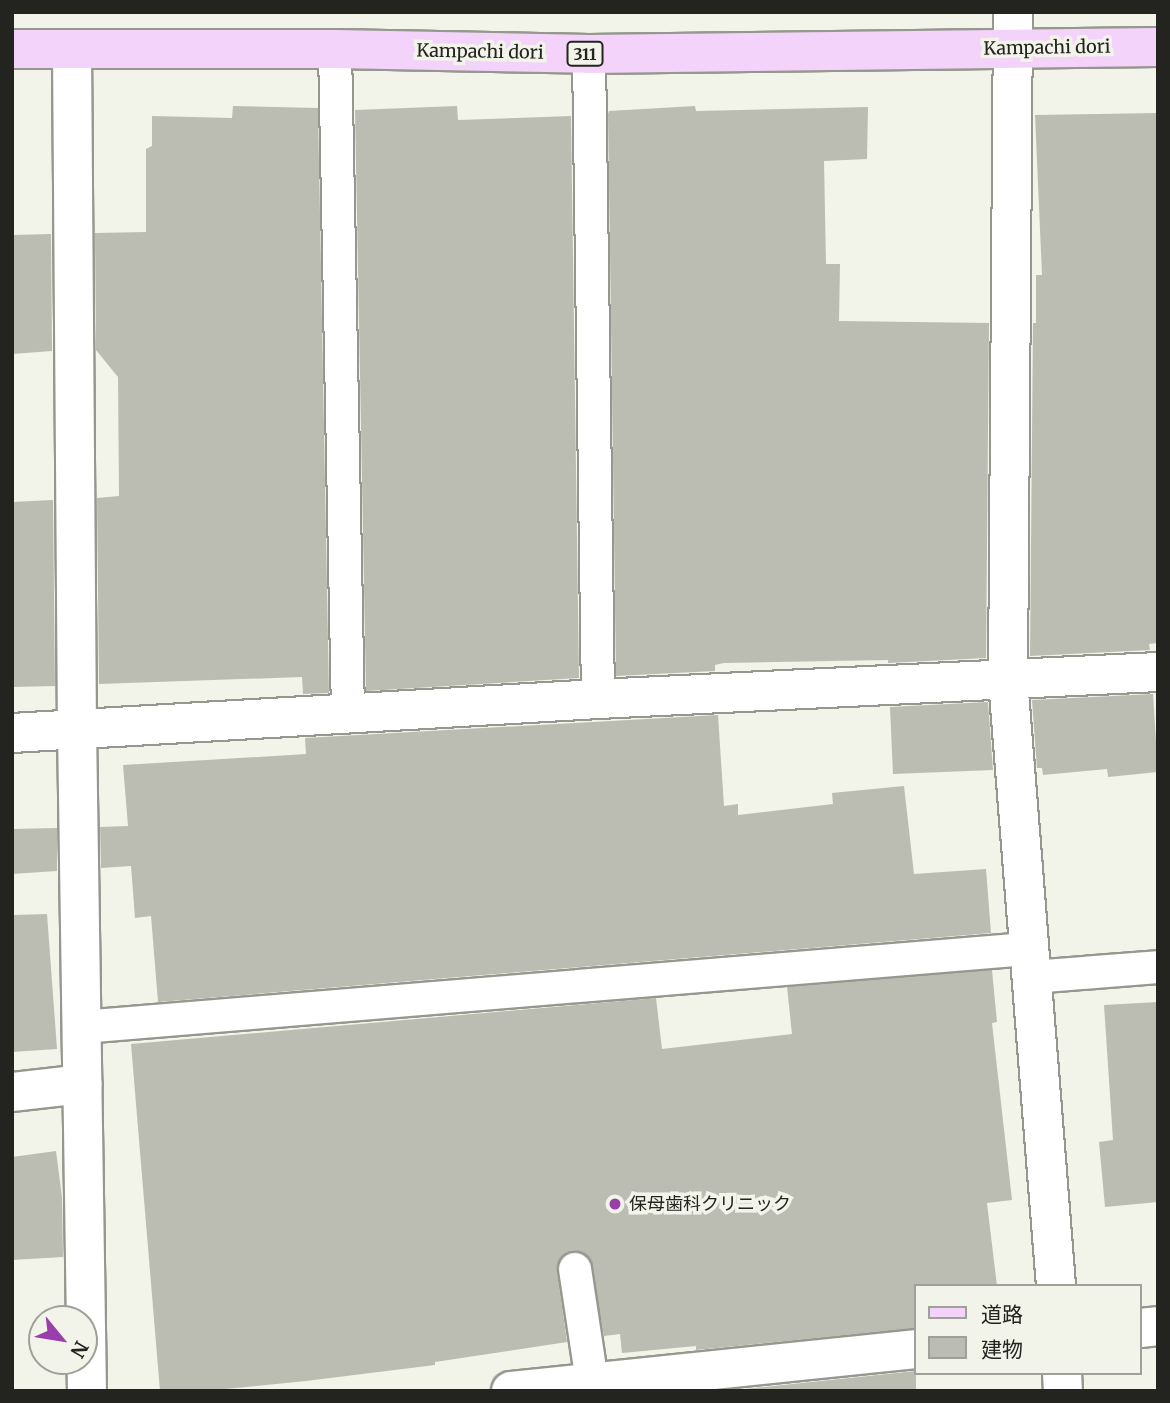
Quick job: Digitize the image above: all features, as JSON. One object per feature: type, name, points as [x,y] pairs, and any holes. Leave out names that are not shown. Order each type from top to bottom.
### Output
[{"type":"main road","name":"Kampachi dori","points":[[12,49],[335,49],[589,54],[1013,31],[1158,47]]},
{"type":"street","points":[[1013,31],[1008,680],[1056,1284]]},
{"type":"street","points":[[72,49],[77,728],[87,1391]]},
{"type":"street","points":[[12,733],[598,699],[1158,672]]},
{"type":"street","points":[[12,1092],[83,1084]]},
{"type":"street","points":[[511,1391],[914,1349]]},
{"type":"lane","points":[[335,49],[348,715]]},
{"type":"lane","points":[[589,54],[598,699]]},
{"type":"lane","points":[[82,1027],[1030,963],[1158,967]]},
{"type":"lane","points":[[575,1269],[592,1382]]},
{"type":"building","points":[[233,106],[318,108],[329,693],[303,694],[302,677],[99,684],[97,498],[119,496],[118,377],[96,350],[95,233],[146,232],[146,149],[152,146],[152,116],[232,118]]},
{"type":"building","points":[[457,106],[458,120],[571,116],[579,678],[366,691],[355,110]]},
{"type":"building","points":[[695,106],[696,111],[868,107],[867,159],[824,161],[826,264],[840,264],[839,321],[989,323],[986,658],[888,663],[888,660],[724,663],[715,665],[715,671],[616,676],[608,114],[609,111]]},
{"type":"building","points":[[1158,113],[1158,643],[1149,644],[1150,650],[1030,656],[1033,323],[1036,323],[1036,275],[1042,275],[1035,115]]},
{"type":"building","points":[[51,234],[52,351],[12,354],[12,235]]},
{"type":"building","points":[[53,500],[55,686],[12,687],[12,502]]},
{"type":"building","points":[[1153,694],[1158,772],[1108,777],[1107,769],[1043,775],[1042,768],[1037,768],[1032,700]]},
{"type":"building","points":[[988,702],[993,770],[893,774],[890,707]]},
{"type":"building","points":[[718,715],[724,806],[738,804],[738,815],[833,804],[832,793],[904,786],[914,874],[986,869],[991,933],[158,1002],[151,916],[135,918],[131,866],[101,868],[100,827],[128,826],[123,765],[306,754],[305,738]]},
{"type":"building","points":[[57,828],[57,871],[12,874],[12,829]]},
{"type":"building","points":[[47,914],[57,1049],[12,1052],[12,915]]},
{"type":"building","points":[[992,970],[997,1022],[992,1023],[1012,1200],[987,1203],[997,1284],[914,1284],[914,1328],[696,1350],[696,1346],[622,1353],[620,1334],[604,1336],[590,1258],[573,1251],[563,1255],[557,1271],[567,1342],[435,1362],[435,1365],[306,1381],[206,1391],[160,1391],[131,1044],[656,998],[662,1049],[792,1034],[787,987]]},
{"type":"building","points":[[1158,1002],[1158,1202],[1105,1207],[1099,1142],[1113,1140],[1104,1005]]},
{"type":"building","points":[[56,1151],[62,1197],[63,1257],[12,1260],[12,1157]]},
{"type":"building","points":[[914,1371],[916,1375],[916,1391],[725,1391]]},
{"type":"place","name":"保母歯科クリニック","points":[[615,1204]]}]
